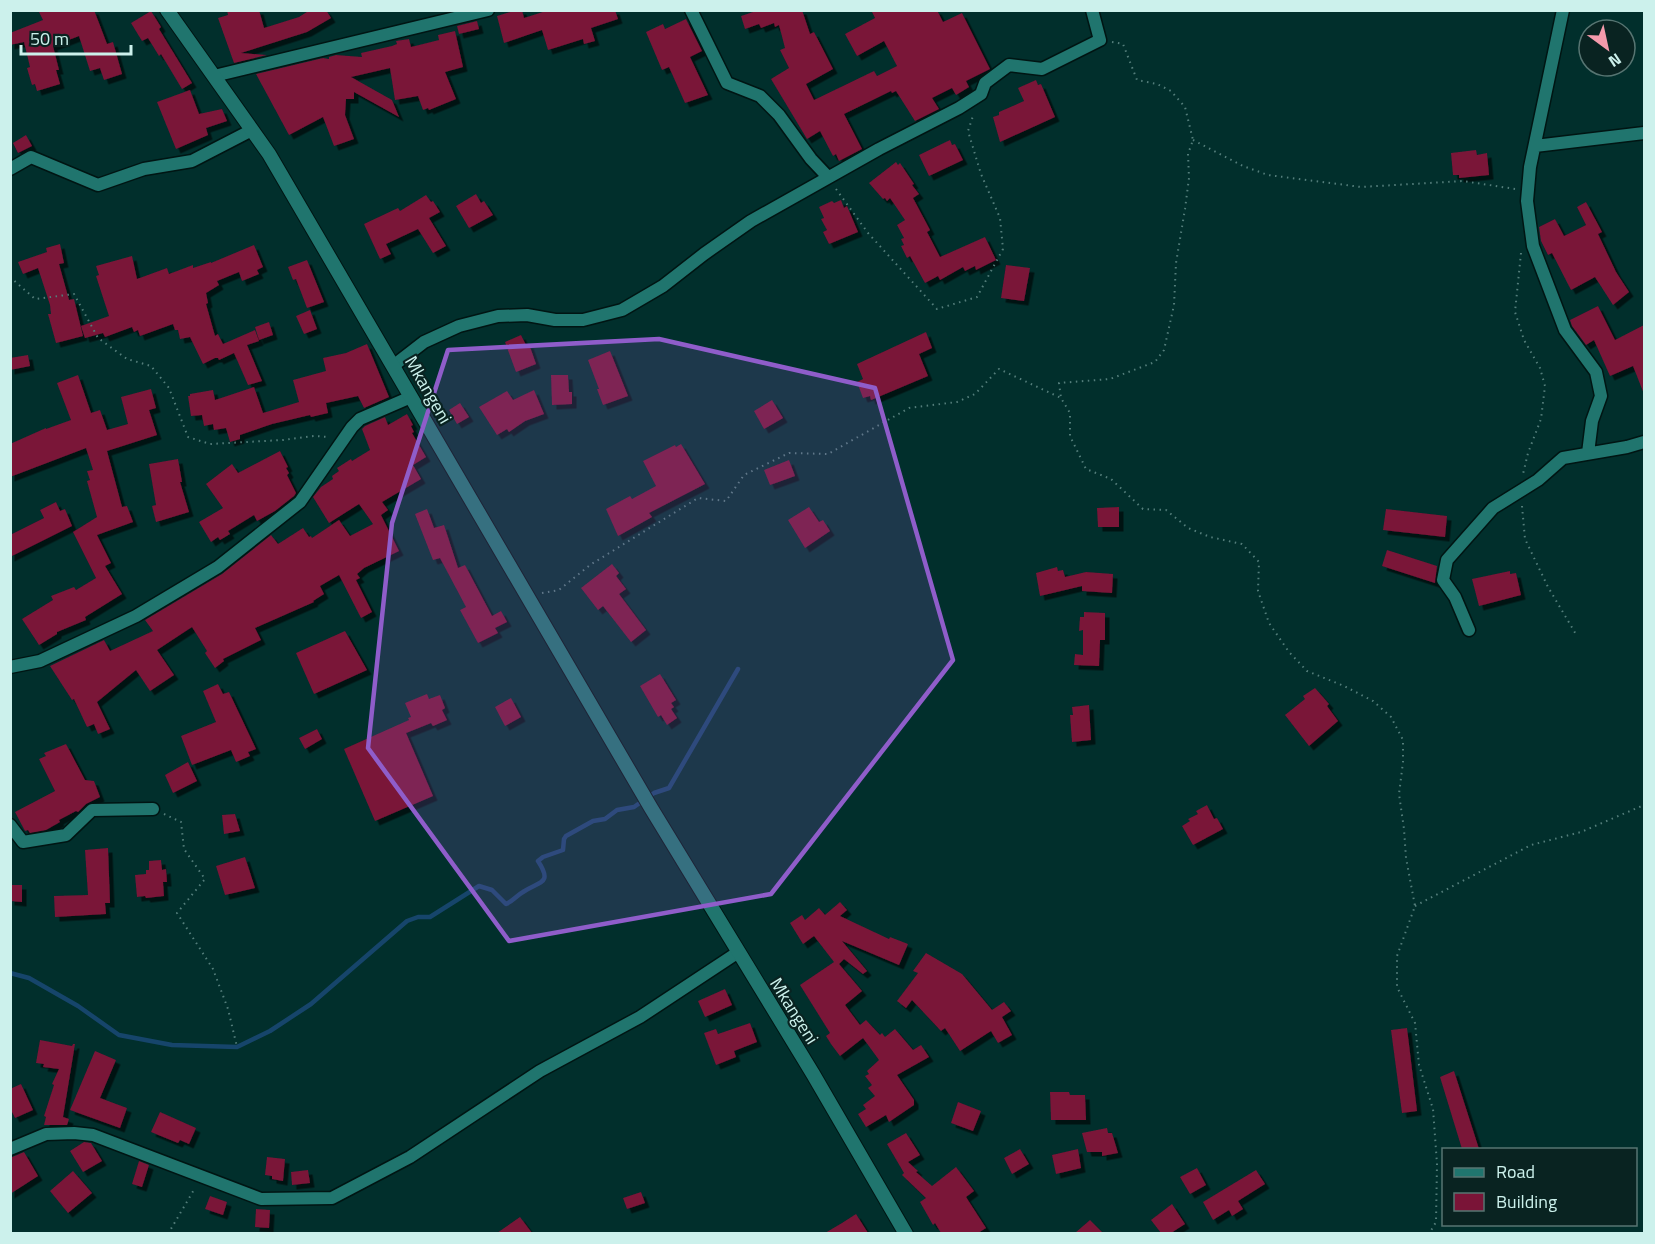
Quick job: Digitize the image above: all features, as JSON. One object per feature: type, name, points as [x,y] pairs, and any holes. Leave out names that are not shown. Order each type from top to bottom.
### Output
[{"type":"street","name":"Mkangeni","points":[[167,10],[269,154],[651,808],[737,953],[813,1074],[906,1233]]},
{"type":"street","points":[[214,76],[488,10]]},
{"type":"street","points":[[691,10],[727,83],[760,96],[773,108],[811,159],[828,177]]},
{"type":"street","points":[[393,366],[424,342],[459,326],[498,316],[527,315],[555,320],[583,320],[622,310],[663,286],[752,221],[828,177],[959,108],[981,94],[985,83],[1009,65],[1042,69],[1100,40],[1092,10]]},
{"type":"street","points":[[1563,10],[1530,167],[1527,201],[1533,246],[1565,330],[1596,372],[1601,396],[1592,421],[1588,453]]},
{"type":"street","points":[[10,169],[31,157],[98,185],[144,169],[192,161],[252,130]]},
{"type":"street","points":[[1535,146],[1644,133]]},
{"type":"street","points":[[10,667],[40,661],[136,616],[218,567],[300,502],[360,419],[411,397]]},
{"type":"street","points":[[1468,630],[1455,597],[1443,579],[1448,560],[1493,508],[1538,480],[1563,458],[1644,442]]},
{"type":"street","points":[[10,825],[23,842],[66,835],[92,810],[153,809]]},
{"type":"street","points":[[10,1149],[46,1134],[93,1135],[261,1199],[332,1198],[410,1157],[540,1071],[640,1017],[737,953]]},
{"type":"path","points":[[1100,40],[1123,44],[1137,80],[1157,84],[1171,91],[1185,106],[1193,140],[1188,154],[1189,178],[1176,263],[1173,305],[1164,350],[1155,362],[1110,379],[1059,383],[1061,398],[1070,413],[1070,436],[1086,469],[1111,479],[1143,509],[1166,510],[1188,528],[1210,537],[1242,544],[1259,562],[1258,591],[1269,623],[1289,652],[1307,671],[1373,701],[1391,717],[1402,740],[1403,762],[1399,794],[1406,858],[1415,906],[1397,956],[1397,987],[1415,1023],[1419,1065],[1433,1109],[1437,1164],[1436,1222],[1430,1233]]},
{"type":"path","points":[[828,177],[868,233],[937,309],[977,297],[1003,249],[1000,218],[981,174],[968,131],[981,94]]},
{"type":"path","points":[[1193,140],[1243,166],[1268,175],[1361,187],[1462,181],[1513,188],[1527,201]]},
{"type":"path","points":[[1532,235],[1520,255],[1515,312],[1524,340],[1540,368],[1545,386],[1541,419],[1528,453],[1521,491],[1525,539],[1548,587],[1577,636]]},
{"type":"path","points":[[10,277],[35,299],[74,294],[98,338],[127,359],[151,366],[169,388],[188,438],[210,444],[314,436],[346,438]]},
{"type":"path","points":[[527,596],[559,590],[590,565],[698,498],[726,501],[744,475],[789,453],[828,454],[909,408],[957,402],[975,394],[999,369],[1061,398]]},
{"type":"path","points":[[1415,906],[1531,845],[1581,832],[1644,805]]},
{"type":"path","points":[[153,809],[181,822],[184,849],[205,879],[177,913],[213,969],[228,1009],[237,1047]]},
{"type":"path","points":[[168,1233],[201,1178]]},
{"type":"highlighted area","points":[[659,339],[875,388],[953,660],[771,894],[509,941],[368,748],[392,523],[448,350]]},
{"type":"building","points":[[38,10],[94,10],[107,44],[113,42],[122,74],[104,80],[100,68],[90,71],[79,36],[53,46],[60,84],[37,91],[35,84],[32,85],[27,68],[30,67],[24,42],[10,45],[10,33],[43,20]]},
{"type":"building","points":[[227,10],[259,10],[264,28],[299,17],[310,10],[326,10],[331,18],[307,32],[241,53],[267,55],[234,63],[218,18],[228,15]]},
{"type":"building","points":[[522,10],[524,18],[549,10],[615,10],[618,19],[591,28],[595,41],[584,44],[583,39],[548,50],[542,30],[504,43],[497,16]]},
{"type":"building","points":[[759,10],[802,10],[810,34],[814,32],[833,69],[806,84],[814,100],[874,71],[877,76],[897,66],[884,41],[857,56],[845,34],[875,18],[871,10],[937,10],[943,22],[962,13],[990,69],[966,81],[969,87],[956,95],[952,88],[932,98],[939,109],[915,121],[896,91],[892,93],[891,91],[844,114],[862,149],[839,161],[836,154],[833,156],[820,131],[807,139],[771,79],[789,68],[780,50],[785,48],[779,25],[775,27],[774,23],[761,28],[759,24],[745,29],[741,16]]},
{"type":"building","points":[[151,11],[161,27],[159,29],[192,83],[182,89],[161,54],[159,56],[148,38],[142,41],[131,23]]},
{"type":"building","points":[[686,19],[702,51],[690,57],[708,95],[685,103],[669,67],[662,70],[646,32],[663,24],[665,29]]},
{"type":"building","points":[[477,21],[479,29],[459,34],[457,26]]},
{"type":"building","points":[[455,31],[463,67],[445,72],[456,99],[429,110],[428,108],[423,110],[418,96],[395,100],[390,68],[351,77],[392,100],[399,117],[354,92],[354,99],[346,99],[345,115],[354,139],[334,146],[323,117],[289,135],[256,74],[323,58],[329,59],[336,55],[362,57],[361,53],[392,46],[397,44],[396,41],[409,39],[411,47],[439,40],[438,35]]},
{"type":"building","points":[[1036,80],[1038,85],[1041,84],[1055,117],[1000,142],[993,117],[1024,101],[1018,88]]},
{"type":"building","points":[[190,90],[199,114],[222,109],[227,121],[206,128],[208,135],[176,149],[157,102]]},
{"type":"building","points":[[26,135],[32,146],[18,153],[13,143]]},
{"type":"building","points":[[950,140],[952,145],[955,144],[963,160],[929,176],[919,155]]},
{"type":"building","points":[[1476,150],[1477,155],[1487,153],[1489,175],[1459,178],[1459,175],[1453,175],[1451,153]]},
{"type":"building","points":[[896,162],[898,165],[900,163],[919,194],[913,198],[930,230],[927,232],[940,257],[985,237],[996,260],[976,270],[975,266],[965,271],[963,267],[940,280],[938,276],[925,283],[910,256],[907,258],[901,246],[904,245],[901,239],[904,238],[897,225],[905,220],[890,198],[887,201],[883,199],[869,183]]},
{"type":"building","points":[[476,194],[481,203],[484,201],[493,215],[469,228],[456,206]]},
{"type":"building","points":[[426,195],[440,212],[429,218],[446,246],[433,253],[418,229],[386,244],[391,254],[380,259],[364,224],[398,208],[400,211]]},
{"type":"building","points":[[841,200],[844,208],[847,206],[858,232],[829,244],[823,232],[827,230],[821,219],[824,218],[819,207]]},
{"type":"building","points":[[1586,202],[1602,232],[1598,234],[1616,272],[1629,292],[1613,305],[1595,277],[1571,290],[1552,253],[1548,255],[1541,241],[1539,227],[1555,219],[1564,236],[1586,225],[1577,207]]},
{"type":"building","points":[[60,244],[64,263],[59,264],[69,300],[74,299],[83,336],[56,343],[48,314],[51,314],[50,305],[38,268],[23,274],[18,262],[47,252],[46,248]]},
{"type":"building","points":[[254,245],[263,267],[257,270],[259,274],[242,281],[239,272],[217,281],[219,285],[206,293],[208,303],[206,304],[215,336],[218,334],[223,344],[255,330],[259,341],[247,345],[262,381],[248,385],[234,353],[203,364],[190,337],[180,339],[178,330],[175,330],[173,324],[140,336],[138,330],[134,332],[132,327],[105,337],[103,333],[85,338],[81,326],[109,316],[96,276],[99,275],[96,266],[132,256],[137,279],[167,268],[169,274],[193,265],[193,268],[211,263]]},
{"type":"building","points":[[307,260],[324,302],[307,308],[296,279],[293,280],[288,267]]},
{"type":"building","points":[[1006,265],[1030,268],[1024,301],[1001,298]]},
{"type":"building","points":[[1598,306],[1615,340],[1644,325],[1644,394],[1633,366],[1610,376],[1594,340],[1586,345],[1572,326],[1570,320]]},
{"type":"building","points":[[310,310],[317,329],[304,334],[296,316]]},
{"type":"building","points":[[269,322],[273,335],[259,340],[255,327]]},
{"type":"building","points":[[926,332],[932,348],[919,354],[928,376],[871,400],[870,396],[863,398],[857,382],[863,379],[857,364]]},
{"type":"building","points":[[521,335],[526,345],[529,344],[536,364],[516,372],[505,342]]},
{"type":"building","points":[[367,344],[389,397],[364,408],[358,396],[326,403],[328,413],[272,424],[240,435],[240,439],[230,442],[226,428],[214,430],[213,424],[204,426],[202,415],[191,416],[188,396],[213,390],[215,400],[254,387],[263,413],[299,402],[293,380],[326,371],[323,358],[346,353]]},
{"type":"building","points":[[610,351],[628,396],[603,405],[588,360]]},
{"type":"building","points":[[28,355],[30,366],[10,370],[10,358]]},
{"type":"building","points":[[78,375],[91,413],[100,410],[107,430],[128,424],[121,397],[151,389],[156,408],[149,410],[157,435],[107,451],[122,507],[127,506],[133,522],[97,535],[111,563],[105,566],[122,594],[85,617],[86,620],[57,632],[39,645],[22,619],[53,600],[51,596],[74,587],[76,590],[96,578],[73,532],[97,517],[87,481],[90,480],[87,471],[93,470],[86,448],[10,477],[10,444],[71,420],[57,383]]},
{"type":"building","points":[[551,375],[568,375],[572,404],[552,405]]},
{"type":"building","points":[[534,390],[544,414],[525,421],[509,432],[507,429],[497,435],[479,407],[507,391],[513,400]]},
{"type":"building","points":[[772,400],[783,418],[764,429],[754,411]]},
{"type":"building","points":[[460,403],[469,417],[457,424],[449,410]]},
{"type":"building","points":[[407,414],[413,425],[411,426],[414,432],[412,433],[426,457],[413,465],[421,479],[382,502],[388,510],[381,515],[399,551],[364,568],[357,574],[360,578],[356,580],[372,612],[361,618],[339,575],[320,586],[324,594],[314,602],[255,628],[261,640],[223,659],[224,661],[215,668],[192,627],[157,650],[174,675],[150,691],[136,670],[97,702],[110,729],[98,734],[94,724],[87,727],[74,699],[72,700],[50,666],[104,640],[110,651],[153,631],[145,620],[222,574],[271,535],[278,544],[303,528],[312,538],[339,520],[350,536],[373,524],[359,504],[329,523],[313,497],[321,487],[333,479],[332,476],[339,471],[337,468],[370,450],[362,429],[365,426],[385,417],[388,425]]},
{"type":"building","points":[[681,444],[705,484],[649,513],[652,517],[618,536],[606,509],[656,486],[643,461]]},
{"type":"building","points":[[280,451],[288,467],[286,468],[289,473],[287,475],[296,493],[294,496],[257,521],[254,515],[228,531],[230,534],[220,540],[218,537],[211,542],[199,522],[223,508],[206,484],[232,464],[238,473]]},
{"type":"building","points":[[178,459],[182,482],[180,482],[189,512],[156,522],[152,506],[156,505],[149,464]]},
{"type":"building","points":[[789,460],[795,476],[770,485],[764,470]]},
{"type":"building","points":[[56,502],[60,511],[65,509],[72,526],[10,557],[10,535],[44,518],[40,510]]},
{"type":"building","points":[[809,507],[819,522],[823,520],[830,531],[805,548],[788,520]]},
{"type":"building","points":[[1119,507],[1119,527],[1098,527],[1097,508]]},
{"type":"building","points":[[427,509],[434,528],[444,525],[458,568],[465,565],[492,616],[501,611],[507,622],[495,628],[498,633],[478,643],[460,610],[466,607],[440,558],[433,560],[415,514]]},
{"type":"building","points":[[1386,509],[1447,516],[1445,537],[1383,530]]},
{"type":"building","points":[[1387,550],[1437,566],[1435,583],[1382,566]]},
{"type":"building","points":[[612,564],[619,573],[616,576],[626,589],[619,594],[646,630],[631,642],[603,606],[598,610],[581,588]]},
{"type":"building","points":[[1057,567],[1058,571],[1063,570],[1065,577],[1086,572],[1113,574],[1112,593],[1082,591],[1082,586],[1040,596],[1036,573]]},
{"type":"building","points":[[1510,571],[1510,574],[1516,573],[1521,595],[1479,606],[1472,579]]},
{"type":"building","points":[[1084,612],[1105,613],[1105,640],[1100,640],[1099,666],[1074,665],[1075,654],[1083,655],[1083,630],[1079,631],[1080,617],[1084,617]]},
{"type":"building","points":[[345,631],[367,670],[314,694],[296,653]]},
{"type":"building","points":[[660,674],[676,700],[671,703],[674,707],[671,709],[677,718],[667,725],[661,715],[658,717],[640,686]]},
{"type":"building","points":[[218,684],[223,694],[229,692],[256,749],[248,752],[250,756],[236,762],[231,750],[192,765],[181,736],[216,722],[203,691]]},
{"type":"building","points":[[1315,688],[1329,704],[1327,706],[1338,721],[1309,746],[1285,715],[1305,699],[1303,696]]},
{"type":"building","points":[[427,694],[429,699],[440,695],[445,708],[442,710],[447,720],[433,726],[431,723],[406,733],[433,796],[375,821],[344,749],[409,720],[408,718],[411,717],[405,703]]},
{"type":"building","points":[[511,698],[521,717],[505,726],[495,707]]},
{"type":"building","points":[[1089,705],[1091,740],[1072,742],[1070,715],[1073,715],[1072,707]]},
{"type":"building","points":[[317,729],[322,739],[305,749],[299,738]]},
{"type":"building","points":[[66,744],[85,780],[94,781],[100,797],[46,830],[30,833],[28,830],[25,831],[15,812],[55,791],[39,759],[46,756],[44,753]]},
{"type":"building","points":[[188,762],[197,781],[173,793],[165,775]]},
{"type":"building","points":[[1207,805],[1214,819],[1217,818],[1223,829],[1193,845],[1182,826],[1190,821],[1188,819],[1198,814],[1196,811]]},
{"type":"building","points":[[235,814],[240,831],[224,834],[222,815]]},
{"type":"building","points":[[108,848],[110,903],[105,903],[106,914],[55,917],[54,896],[88,895],[85,850]]},
{"type":"building","points":[[245,857],[255,888],[225,895],[216,866]]},
{"type":"building","points":[[161,860],[162,870],[166,869],[167,882],[163,882],[164,896],[137,897],[135,875],[146,874],[146,870],[149,870],[149,861]]},
{"type":"building","points":[[10,885],[22,885],[22,902],[10,901]]},
{"type":"building","points":[[840,902],[847,910],[840,916],[889,939],[890,937],[908,944],[899,965],[842,941],[867,971],[863,974],[844,959],[839,964],[862,991],[845,1005],[860,1025],[866,1020],[880,1035],[882,1033],[885,1037],[895,1029],[913,1050],[921,1045],[929,1057],[897,1075],[914,1100],[914,1105],[889,1122],[886,1115],[866,1127],[858,1114],[866,1109],[863,1105],[875,1096],[868,1088],[872,1085],[865,1076],[879,1060],[863,1038],[840,1056],[831,1044],[826,1036],[830,1033],[800,985],[834,962],[814,936],[803,944],[790,923],[802,915],[805,920],[819,908],[825,915]]},
{"type":"building","points":[[926,953],[962,974],[992,1010],[1004,1002],[1011,1011],[1002,1017],[1012,1035],[998,1043],[991,1031],[960,1051],[945,1028],[941,1031],[912,1000],[906,1008],[897,1001],[918,973],[913,971]]},
{"type":"building","points":[[725,989],[732,1005],[705,1017],[698,1001]]},
{"type":"building","points":[[750,1023],[757,1042],[734,1051],[736,1057],[716,1065],[704,1033],[716,1029],[718,1034]]},
{"type":"building","points":[[1407,1028],[1417,1111],[1402,1113],[1391,1030]]},
{"type":"building","points":[[40,1040],[72,1046],[75,1044],[63,1117],[69,1119],[67,1125],[44,1125],[46,1117],[44,1116],[54,1085],[52,1084],[59,1069],[43,1067],[44,1064],[36,1063]]},
{"type":"building","points":[[95,1051],[116,1060],[100,1098],[127,1108],[120,1128],[70,1110]]},
{"type":"building","points":[[1454,1071],[1479,1148],[1462,1148],[1440,1077]]},
{"type":"building","points":[[21,1084],[33,1110],[15,1118],[10,1108],[10,1089]]},
{"type":"building","points":[[1050,1092],[1085,1095],[1086,1120],[1051,1120]]},
{"type":"building","points":[[958,1102],[981,1111],[973,1131],[951,1123]]},
{"type":"building","points":[[160,1112],[196,1128],[189,1144],[180,1140],[178,1143],[151,1132]]},
{"type":"building","points":[[1107,1128],[1108,1133],[1112,1133],[1118,1153],[1102,1156],[1102,1152],[1087,1152],[1082,1133]]},
{"type":"building","points":[[906,1133],[920,1155],[908,1162],[918,1171],[916,1172],[932,1186],[956,1167],[974,1191],[966,1197],[986,1228],[978,1233],[941,1233],[935,1223],[933,1225],[920,1202],[926,1198],[902,1175],[904,1173],[887,1144]]},
{"type":"building","points":[[84,1142],[91,1143],[102,1161],[83,1172],[70,1151]]},
{"type":"building","points":[[1020,1149],[1029,1164],[1012,1174],[1004,1158]]},
{"type":"building","points":[[1078,1149],[1081,1168],[1056,1174],[1052,1155]]},
{"type":"building","points":[[24,1152],[38,1176],[10,1194],[10,1158]]},
{"type":"building","points":[[267,1157],[285,1159],[283,1181],[265,1175]]},
{"type":"building","points":[[139,1161],[149,1165],[142,1187],[132,1184]]},
{"type":"building","points":[[1197,1168],[1206,1185],[1190,1194],[1180,1177]]},
{"type":"building","points":[[308,1170],[310,1183],[292,1185],[291,1172]]},
{"type":"building","points":[[1256,1170],[1265,1184],[1238,1201],[1243,1209],[1232,1216],[1229,1210],[1213,1220],[1203,1202]]},
{"type":"building","points":[[73,1171],[92,1193],[68,1213],[50,1191]]},
{"type":"building","points":[[641,1192],[645,1203],[627,1209],[623,1198]]},
{"type":"building","points":[[210,1196],[227,1202],[223,1215],[205,1209]]},
{"type":"building","points":[[1172,1204],[1185,1224],[1171,1233],[1161,1233],[1151,1220]]},
{"type":"building","points":[[256,1209],[270,1210],[269,1228],[255,1227]]},
{"type":"building","points":[[856,1214],[868,1233],[825,1233],[842,1223]]},
{"type":"building","points":[[520,1217],[532,1233],[497,1233]]},
{"type":"building","points":[[1090,1220],[1103,1233],[1075,1233]]},
{"type":"waterway","points":[[10,973],[29,978],[78,1006],[119,1035],[172,1045],[237,1047],[270,1031],[311,1004],[407,921],[418,917],[430,917],[479,886],[492,890],[506,904],[508,903],[542,881],[544,874],[538,861],[563,850],[566,836],[593,821],[605,819],[617,810],[634,807],[654,793],[669,788],[738,669]]}]
